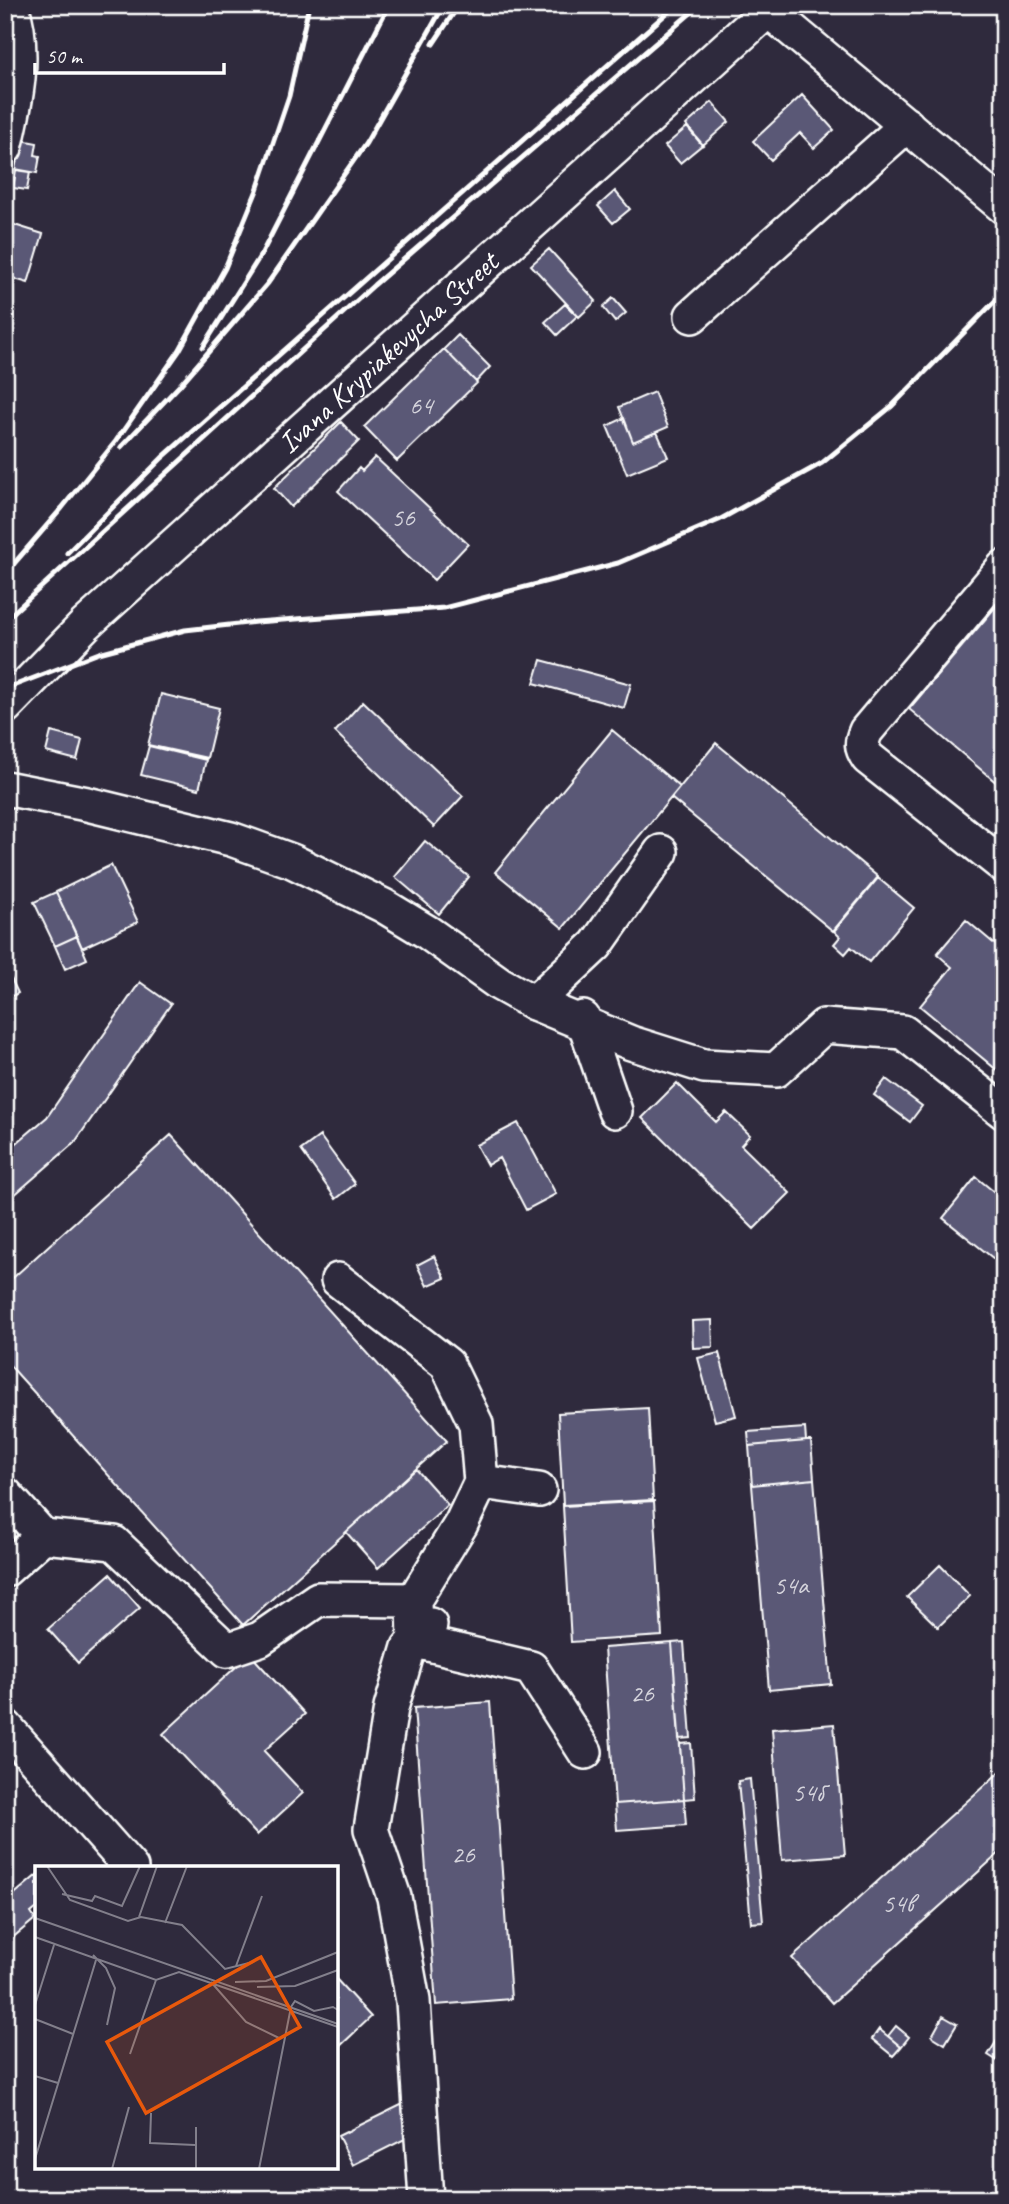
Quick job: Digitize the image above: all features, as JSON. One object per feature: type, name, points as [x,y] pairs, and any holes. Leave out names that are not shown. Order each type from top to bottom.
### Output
[{"type":"street","points":[[8,138],[19,69],[20,42],[11,5]]},
{"type":"street","points":[[768,7],[1004,207]]},
{"type":"street","name":"Ivana Krypiakevycha Street","points":[[5,707],[85,625],[768,7]]},
{"type":"street","points":[[692,316],[907,125]]},
{"type":"street","points":[[1004,567],[866,732],[862,740],[862,750],[868,758],[1004,866]]},
{"type":"street","points":[[5,788],[172,823],[231,839],[292,861],[384,906],[427,932],[500,984],[534,1003],[584,1021],[631,1043],[704,1066],[776,1070],[824,1026],[903,1032],[1004,1112]]},
{"type":"street","points":[[534,1003],[596,945],[661,852]]},
{"type":"street","points":[[584,1021],[615,1111]]},
{"type":"street","points":[[338,1280],[447,1364],[476,1424],[481,1482],[409,1647],[391,1708],[371,1829],[394,1897],[413,2001],[426,2199]]},
{"type":"street","points":[[481,1482],[539,1490]]},
{"type":"street","points":[[5,1494],[43,1536],[114,1543],[226,1650],[260,1639],[317,1599],[420,1622],[531,1668],[585,1752]]},
{"type":"street","points":[[5,1570],[43,1536]]},
{"type":"street","points":[[5,1726],[129,1866]]},
{"type":"building","points":[[802,95],[834,130],[814,148],[800,133],[771,160],[753,141]]},
{"type":"building","points":[[712,102],[729,122],[703,145],[686,125]]},
{"type":"building","points":[[687,127],[702,145],[680,163],[665,146]]},
{"type":"building","points":[[21,140],[37,143],[35,155],[40,156],[37,173],[15,169]]},
{"type":"building","points":[[16,170],[30,172],[27,190],[13,188]]},
{"type":"building","points":[[615,191],[630,209],[613,223],[598,206]]},
{"type":"building","points":[[5,222],[43,234],[28,283],[5,276]]},
{"type":"building","points":[[549,249],[596,301],[579,317],[531,265]]},
{"type":"building","points":[[613,298],[626,313],[615,322],[603,307]]},
{"type":"building","points":[[565,304],[577,316],[557,335],[545,322]]},
{"type":"building","points":[[458,335],[490,367],[476,382],[444,349]]},
{"type":"building","points":[[444,349],[477,383],[397,461],[364,427]]},
{"type":"building","points":[[654,392],[668,427],[633,442],[619,407]]},
{"type":"building","points":[[624,418],[633,442],[657,432],[668,457],[627,474],[607,426]]},
{"type":"building","points":[[341,422],[359,441],[291,507],[274,488]]},
{"type":"building","points":[[375,457],[468,544],[434,580],[338,491],[359,468],[362,471]]},
{"type":"building","points":[[1004,597],[1004,789],[909,709]]},
{"type":"building","points":[[541,660],[631,684],[624,708],[534,683]]},
{"type":"building","points":[[161,694],[219,708],[207,758],[148,745]]},
{"type":"building","points":[[363,701],[463,796],[434,827],[335,732]]},
{"type":"building","points":[[612,730],[680,787],[563,928],[495,872]]},
{"type":"building","points":[[51,732],[82,740],[77,760],[46,752]]},
{"type":"building","points":[[716,743],[878,877],[833,931],[671,798]]},
{"type":"building","points":[[149,746],[206,760],[199,789],[141,775]]},
{"type":"building","points":[[425,841],[469,877],[439,914],[395,877]]},
{"type":"building","points":[[111,865],[138,922],[82,948],[56,892]]},
{"type":"building","points":[[878,878],[914,908],[869,962],[851,947],[845,954],[834,944],[840,937],[834,931]]},
{"type":"building","points":[[56,892],[77,936],[55,946],[34,902]]},
{"type":"building","points":[[966,920],[1004,952],[1004,1076],[920,1006],[952,967],[937,954]]},
{"type":"building","points":[[77,936],[87,959],[65,969],[55,946]]},
{"type":"building","points":[[5,966],[18,993],[5,1000]]},
{"type":"building","points":[[140,982],[171,1004],[75,1142],[5,1203],[5,1153],[47,1117]]},
{"type":"building","points":[[886,1079],[922,1106],[910,1122],[874,1095]]},
{"type":"building","points":[[677,1083],[716,1122],[726,1112],[750,1135],[741,1145],[790,1193],[754,1229],[642,1118]]},
{"type":"building","points":[[518,1123],[556,1194],[526,1210],[499,1158],[487,1165],[476,1145]]},
{"type":"building","points":[[171,1135],[447,1441],[243,1625],[5,1360],[5,1285]]},
{"type":"building","points":[[320,1136],[355,1184],[336,1199],[301,1150]]},
{"type":"building","points":[[976,1177],[1004,1200],[1004,1267],[943,1218]]},
{"type":"building","points":[[434,1256],[445,1278],[427,1286],[417,1265]]},
{"type":"building","points":[[712,1320],[713,1347],[693,1348],[692,1321]]},
{"type":"building","points":[[719,1353],[736,1416],[715,1421],[698,1358]]},
{"type":"building","points":[[648,1408],[653,1500],[563,1505],[558,1413]]},
{"type":"building","points":[[805,1428],[806,1441],[749,1446],[748,1432]]},
{"type":"building","points":[[811,1441],[814,1479],[752,1485],[749,1446]]},
{"type":"building","points":[[416,1469],[448,1505],[378,1568],[346,1532]]},
{"type":"building","points":[[814,1479],[831,1684],[769,1690],[752,1485]]},
{"type":"building","points":[[654,1501],[662,1636],[571,1642],[563,1506]]},
{"type":"building","points":[[940,1565],[970,1596],[938,1627],[907,1597]]},
{"type":"building","points":[[110,1574],[140,1608],[78,1663],[48,1629]]},
{"type":"building","points":[[684,1642],[691,1738],[679,1739],[672,1643]]},
{"type":"building","points":[[672,1643],[684,1799],[615,1804],[604,1648]]},
{"type":"building","points":[[250,1654],[305,1714],[264,1751],[303,1793],[257,1835],[163,1734]]},
{"type":"building","points":[[490,1702],[511,1999],[436,2005],[414,1708]]},
{"type":"building","points":[[834,1724],[845,1855],[782,1860],[772,1729]]},
{"type":"building","points":[[691,1743],[695,1798],[684,1799],[680,1744]]},
{"type":"building","points":[[1004,1768],[1004,1849],[832,2003],[792,1958]]},
{"type":"building","points":[[750,1779],[763,1922],[751,1923],[738,1781]]},
{"type":"building","points":[[684,1799],[686,1825],[617,1830],[615,1804]]},
{"type":"building","points":[[35,1877],[35,1910],[31,1913],[35,1919],[5,1944],[5,1902]]},
{"type":"building","points":[[338,1981],[371,2017],[338,2046]]},
{"type":"building","points":[[943,2016],[957,2024],[945,2044],[932,2036]]},
{"type":"building","points":[[896,2026],[909,2037],[901,2047],[888,2036]]},
{"type":"building","points":[[879,2029],[901,2047],[893,2056],[872,2039]]},
{"type":"building","points":[[1004,2029],[1004,2065],[988,2055]]},
{"type":"building","points":[[409,2101],[413,2135],[353,2165],[338,2136]]},
{"type":"railway","points":[[5,574],[116,441],[179,351],[225,268],[257,190],[289,96],[309,5]]},
{"type":"railway","points":[[203,347],[262,253],[389,5]]},
{"type":"railway","points":[[121,447],[179,386],[268,283],[366,143],[444,5]]},
{"type":"railway","points":[[433,44],[459,5]]},
{"type":"railway","points":[[67,553],[162,458],[676,5]]},
{"type":"railway","points":[[5,620],[374,285],[700,5]]},
{"type":"railway","points":[[5,689],[99,653],[185,630],[444,608],[618,563],[719,520],[822,463],[892,406],[996,300]]}]
